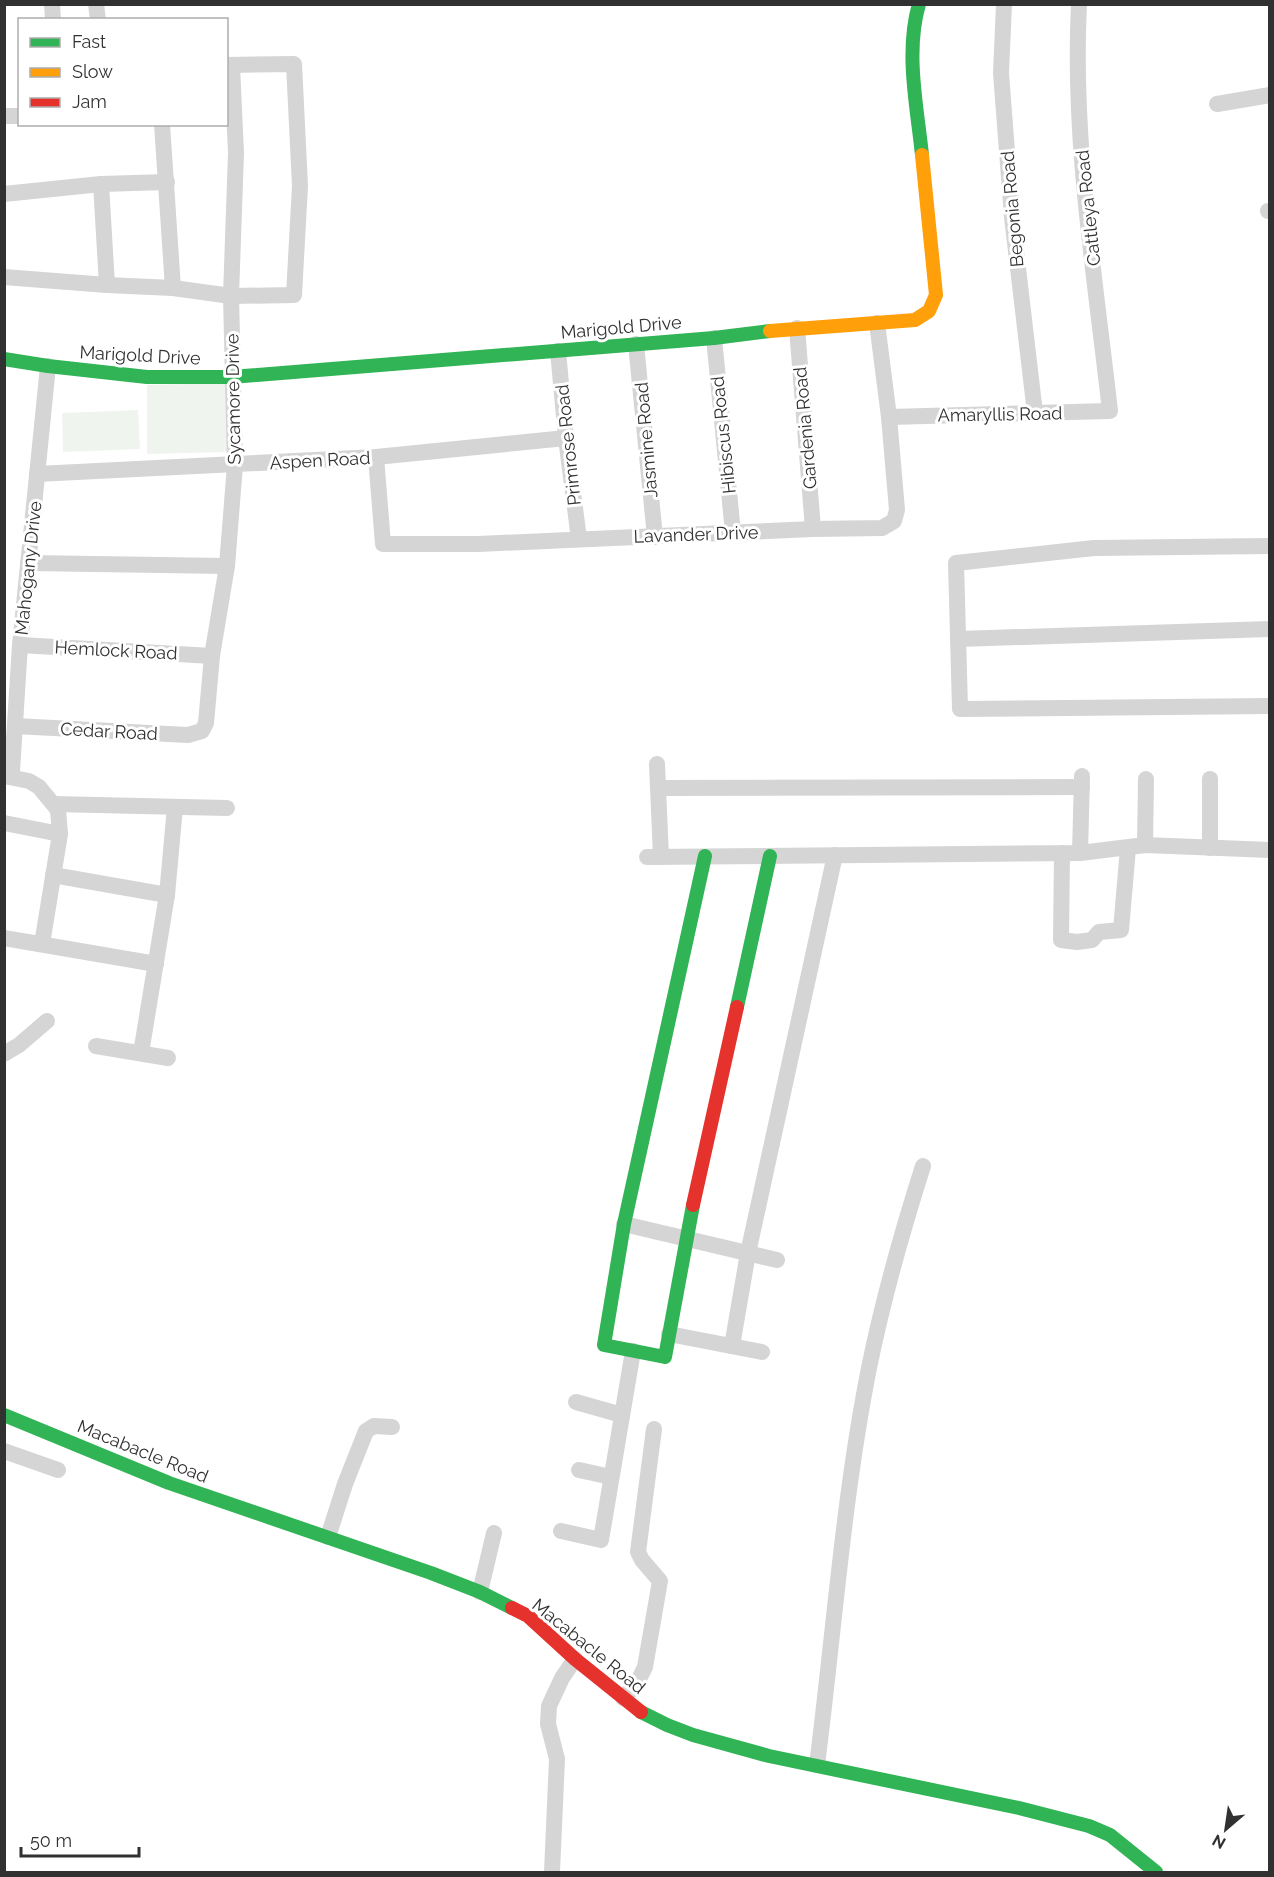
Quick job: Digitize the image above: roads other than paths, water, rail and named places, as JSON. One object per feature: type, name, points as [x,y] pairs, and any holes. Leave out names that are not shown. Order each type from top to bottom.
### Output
[{"type":"street","name":"Marigold Drive","points":[[4,359],[147,377],[232,377],[714,338],[797,328],[915,320],[926,316],[933,307],[936,296],[913,68],[913,25],[919,4]]},
{"type":"street","name":"Begonia Road","points":[[1004,4],[1001,73],[1011,217],[1035,413]]},
{"type":"street","name":"Cattleya Road","points":[[1080,4],[1077,49],[1082,161],[1110,411]]},
{"type":"street","points":[[4,277],[174,288],[231,296],[294,295],[300,186],[294,64],[229,65]]},
{"type":"street","name":"Sycamore Drive","points":[[202,731],[206,723],[212,656],[227,566],[235,465],[231,296],[236,153],[229,65]]},
{"type":"street","points":[[1217,104],[1269,95]]},
{"type":"street","points":[[162,126],[174,288]]},
{"type":"street","points":[[4,194],[101,184],[167,182]]},
{"type":"street","points":[[101,184],[107,285]]},
{"type":"street","name":"Lavander Drive","points":[[376,457],[383,544],[478,544],[882,528],[894,521],[897,510],[889,417],[877,323]]},
{"type":"street","name":"Gardenia Road","points":[[797,328],[813,529]]},
{"type":"street","name":"Hibiscus Road","points":[[714,338],[733,534]]},
{"type":"street","name":"Jasmine Road","points":[[636,344],[655,537]]},
{"type":"street","name":"Primrose Road","points":[[558,351],[579,539]]},
{"type":"street","name":"Mahogany Drive","points":[[48,366],[20,645],[15,726],[8,773],[39,787],[54,804]]},
{"type":"street","name":"Amaryllis Road","points":[[889,417],[1110,411]]},
{"type":"street","name":"Aspen Road","points":[[37,474],[376,457],[566,438]]},
{"type":"street","points":[[1269,546],[1094,548],[956,563],[960,709],[1269,706]]},
{"type":"street","points":[[28,562],[227,566]]},
{"type":"street","points":[[959,639],[1269,628]]},
{"type":"street","name":"Hemlock Road","points":[[20,645],[212,656]]},
{"type":"street","name":"Cedar Road","points":[[15,726],[188,735],[202,731]]},
{"type":"street","points":[[657,764],[654,857],[1080,853],[1137,847],[1269,850]]},
{"type":"street","points":[[1062,853],[1060,940],[1077,942],[1092,940],[1099,932],[1121,930],[1137,847],[1146,779]]},
{"type":"street","points":[[1210,779],[1210,848]]},
{"type":"street","points":[[658,788],[1082,782],[1080,853]]},
{"type":"street","points":[[54,804],[227,808]]},
{"type":"street","points":[[42,944],[60,834],[60,819],[54,804]]},
{"type":"street","points":[[141,1053],[167,895],[175,807]]},
{"type":"street","points":[[4,823],[60,834]]},
{"type":"street","points":[[732,1346],[748,1253],[835,855]]},
{"type":"street","points":[[705,856],[624,1224],[604,1345],[665,1357],[686,1238],[770,856]]},
{"type":"street","points":[[53,875],[167,895]]},
{"type":"street","points":[[4,938],[156,964]]},
{"type":"street","points":[[4,1054],[19,1045],[47,1021]]},
{"type":"street","points":[[96,1046],[168,1058]]},
{"type":"street","points":[[817,1765],[847,1505],[869,1368],[890,1278],[923,1166]]},
{"type":"street","points":[[624,1224],[777,1260]]},
{"type":"street","points":[[669,1334],[762,1352]]},
{"type":"street","points":[[561,1531],[601,1540],[633,1351]]},
{"type":"street","points":[[576,1402],[622,1415]]},
{"type":"street","name":"Macabacle Road","points":[[4,1415],[169,1483],[432,1573],[480,1592],[528,1616],[575,1659],[623,1698],[640,1711],[667,1725],[693,1735],[769,1756],[1019,1808],[1089,1826],[1110,1835],[1156,1872]]},
{"type":"street","points":[[328,1537],[345,1484],[366,1431],[374,1426],[392,1427]]},
{"type":"street","points":[[623,1698],[636,1685],[645,1667],[660,1581],[638,1552],[654,1429]]},
{"type":"street","points":[[4,1451],[58,1470]]},
{"type":"street","points":[[579,1470],[611,1477]]},
{"type":"street","points":[[480,1592],[494,1533]]},
{"type":"street","points":[[552,1872],[556,1758],[548,1724],[549,1706],[562,1678],[575,1659]]}]
